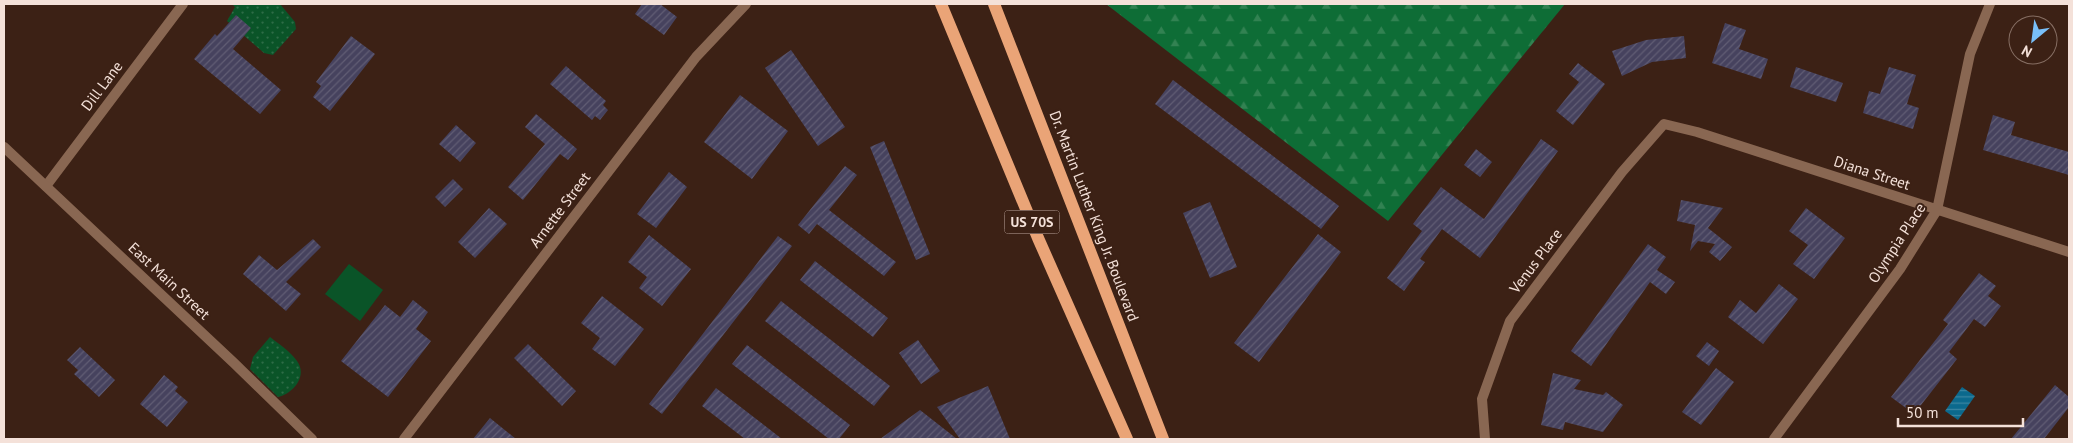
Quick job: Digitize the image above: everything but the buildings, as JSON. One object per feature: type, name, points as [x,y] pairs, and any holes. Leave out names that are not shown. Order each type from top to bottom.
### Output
[{"type":"main road","name":"US 70S","points":[[942,4],[1038,238],[1127,439]]},
{"type":"main road","name":"Dr. Martin Luther King Jr. Boulevard","points":[[994,4],[1163,439]]},
{"type":"street","name":"Dill Lane","points":[[46,186],[183,4]]},
{"type":"street","name":"Arnette Street","points":[[404,439],[696,57],[746,4]]},
{"type":"street","name":"Olympia Place","points":[[1774,439],[1900,269],[1937,210],[1970,54],[1990,4]]},
{"type":"street","name":"Diana Street","points":[[1664,124],[1697,132],[2069,252]]},
{"type":"street","name":"Venus Place","points":[[1485,439],[1482,399],[1510,321],[1622,172],[1664,124]]},
{"type":"street","name":"East Main Street","points":[[4,147],[312,439]]},
{"type":"green space","points":[[232,4],[280,4],[295,22],[296,29],[273,55],[264,53],[227,21],[235,7]]},
{"type":"green space","points":[[1106,4],[1565,4],[1388,221]]},
{"type":"green space","points":[[349,264],[383,290],[360,321],[325,294]]},
{"type":"green space","points":[[270,337],[285,348],[297,361],[301,373],[294,388],[278,397],[250,369],[253,357]]},
{"type":"water","points":[[1962,387],[1975,396],[1958,420],[1945,411]]}]
